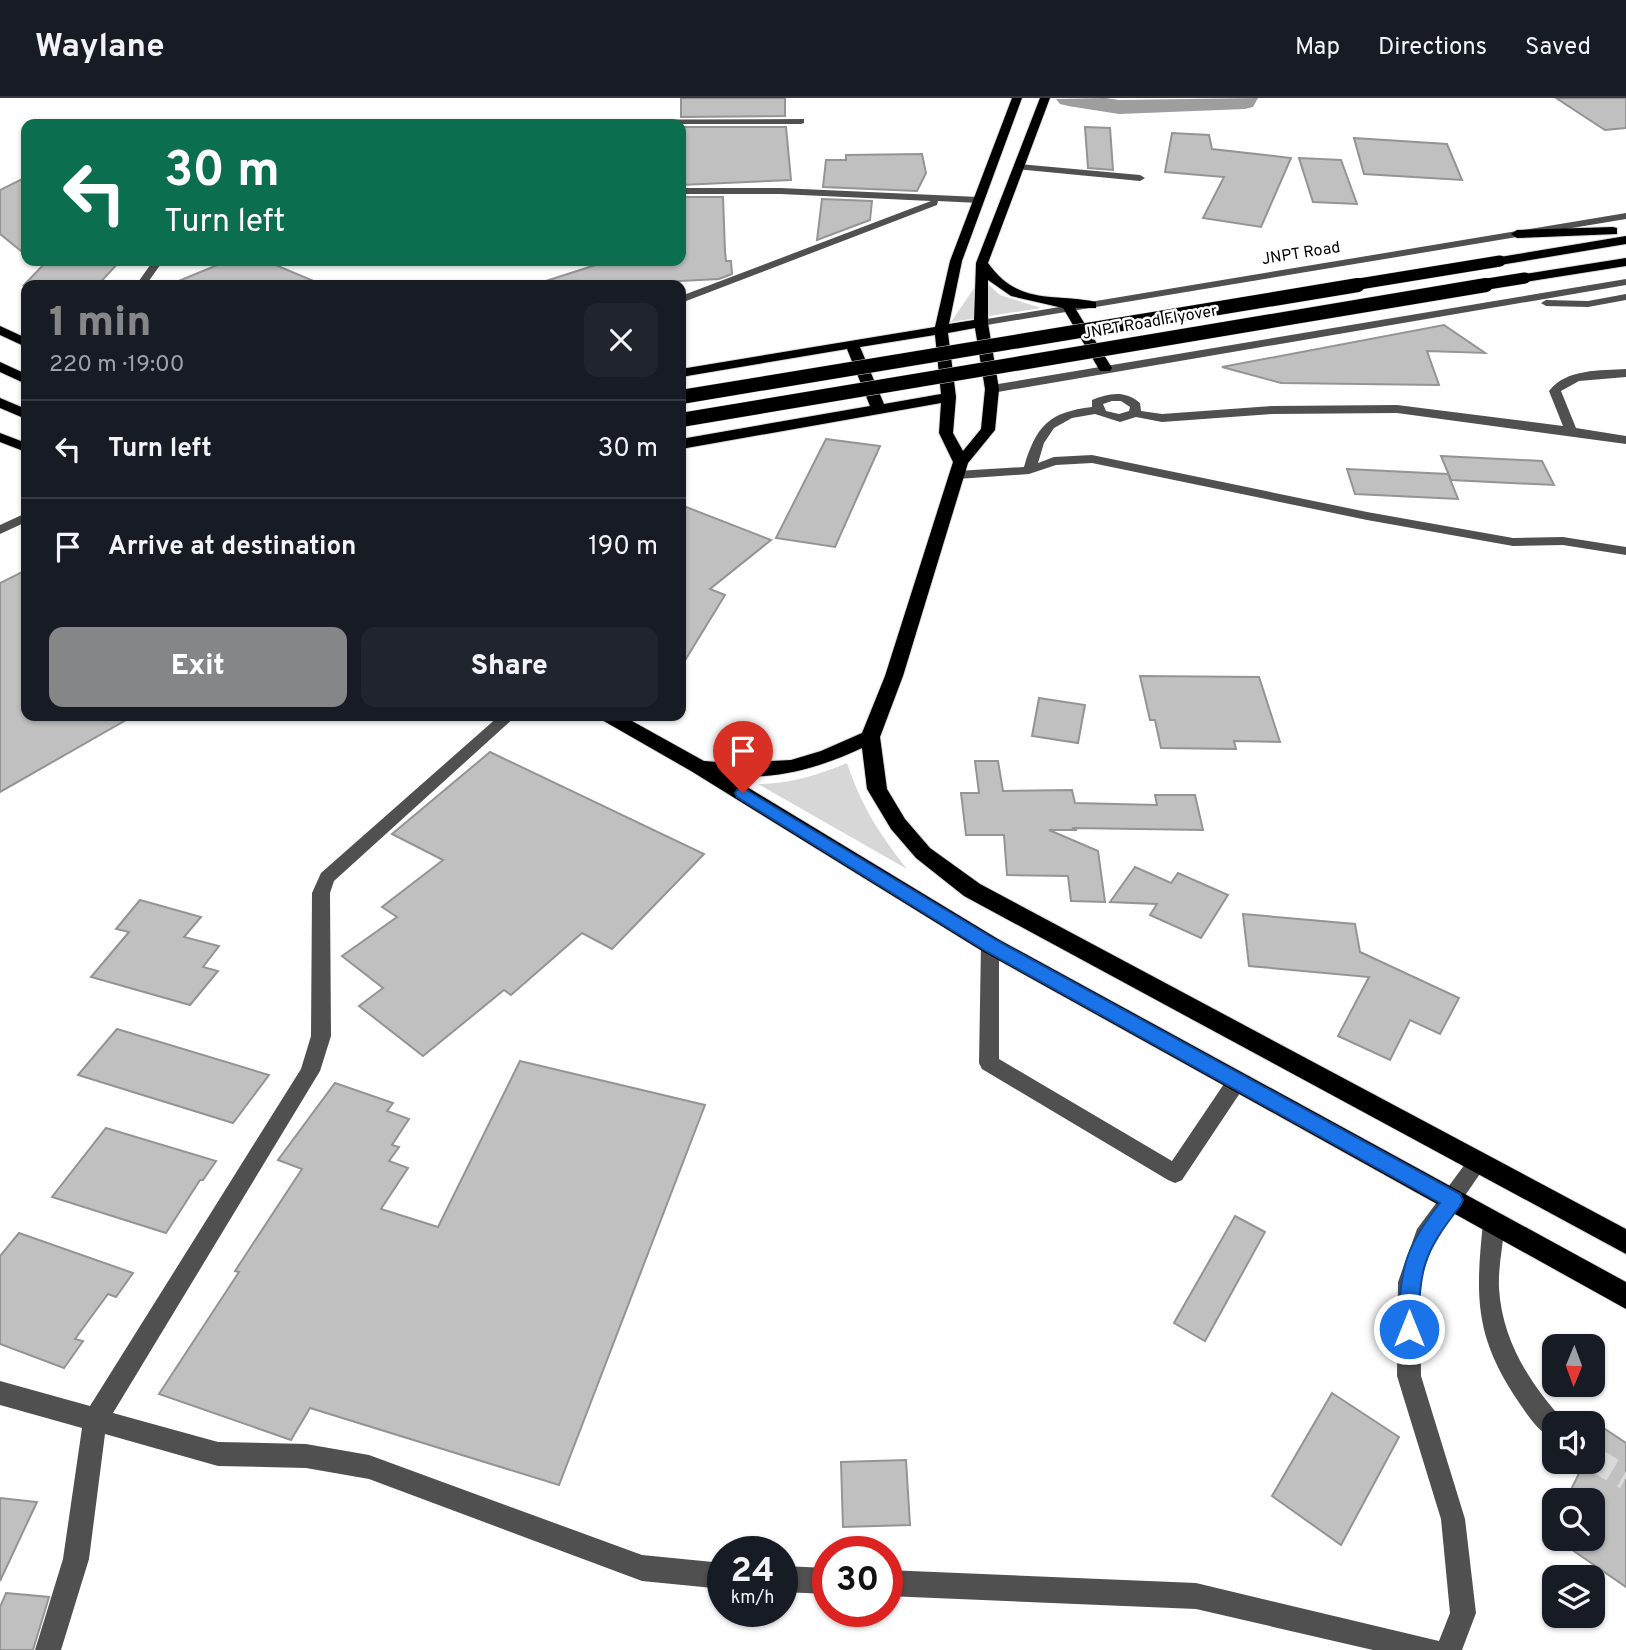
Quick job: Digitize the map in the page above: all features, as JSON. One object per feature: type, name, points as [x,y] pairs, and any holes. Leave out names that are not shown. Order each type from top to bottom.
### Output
[{"type":"highway","points":[[959,469],[946,433],[949,397],[941,330],[956,261],[1017,98]]},
{"type":"highway","points":[[1045,98],[982,263],[981,323],[992,389],[988,430],[959,469],[894,676],[873,729],[877,789],[898,824],[923,853],[972,890],[1626,1242]]},
{"type":"highway","points":[[1517,234],[1626,231]]},
{"type":"highway","name":"JNPT Road Flyover","points":[[686,396],[1626,240]]},
{"type":"highway","name":"JNPT Road Flyover","points":[[686,419],[1626,261]]},
{"type":"highway","points":[[982,263],[998,284],[1017,295],[1049,303],[1091,305]]},
{"type":"highway","points":[[1069,309],[1105,368]]},
{"type":"highway","points":[[686,372],[981,323]]},
{"type":"highway","points":[[0,330],[21,340]]},
{"type":"highway","points":[[852,345],[878,409]]},
{"type":"highway","points":[[0,366],[21,377]]},
{"type":"highway","points":[[686,443],[949,397]]},
{"type":"highway","points":[[0,402],[21,412]]},
{"type":"highway","points":[[0,438],[21,446]]},
{"type":"highway","points":[[618,721],[698,766],[990,945],[1626,1296]]},
{"type":"highway","points":[[698,766],[750,772],[792,769],[827,757],[873,729]]},
{"type":"street","points":[[686,122],[801,121]]},
{"type":"street","points":[[1019,167],[1140,178]]},
{"type":"street","points":[[686,191],[780,191],[979,200]]},
{"type":"street","points":[[686,298],[941,200]]},
{"type":"street","name":"JNPT Road","points":[[981,323],[1626,216]]},
{"type":"street","points":[[992,389],[1626,282]]},
{"type":"street","points":[[1515,302],[1588,304],[1626,297]]},
{"type":"street","points":[[1105,368],[1110,397]]},
{"type":"street","points":[[1571,431],[1557,399],[1556,387],[1571,379],[1626,373]]},
{"type":"street","points":[[1097,410],[1096,403],[1110,397],[1129,400],[1136,406],[1135,412]]},
{"type":"street","points":[[1029,470],[1038,439],[1049,424],[1081,411],[1097,410],[1107,416],[1120,418],[1135,412],[1162,418],[1273,410],[1397,409],[1626,440]]},
{"type":"street","points":[[959,469],[1029,470],[1054,461],[1092,459],[1367,516],[1513,542],[1563,541],[1626,551]]},
{"type":"street","points":[[0,530],[21,520]]},
{"type":"street","points":[[48,1650],[76,1559],[95,1420],[310,1071],[321,1036],[321,893],[327,878],[502,721]]},
{"type":"street","points":[[990,945],[989,1063],[1175,1174],[1237,1081]]},
{"type":"street","points":[[1449,1650],[1463,1613],[1453,1519],[1409,1376],[1409,1282],[1425,1236],[1478,1162]]},
{"type":"street","points":[[1493,1223],[1488,1296],[1493,1324],[1509,1363],[1526,1393],[1542,1412]]},
{"type":"street","points":[[0,1393],[218,1454],[306,1456],[369,1467],[642,1568],[707,1574]]},
{"type":"street","points":[[903,1585],[1196,1596],[1430,1650]]},
{"type":"shaded area","points":[[981,278],[1000,295],[1041,308],[951,322]]},
{"type":"shaded area","points":[[847,763],[872,819],[907,869],[758,784],[804,778]]},
{"type":"building","points":[[681,98],[785,98],[785,116],[681,117]]},
{"type":"building","points":[[1556,98],[1626,98],[1626,128],[1605,130]]},
{"type":"building","points":[[686,127],[786,127],[791,180],[686,185]]},
{"type":"building","points":[[1085,127],[1110,128],[1113,170],[1088,168]]},
{"type":"building","points":[[1172,133],[1209,135],[1212,149],[1291,158],[1261,227],[1203,218],[1224,177],[1165,172]]},
{"type":"building","points":[[1354,138],[1447,144],[1462,180],[1364,174]]},
{"type":"building","points":[[922,154],[926,173],[917,191],[823,187],[826,160],[846,160],[846,155]]},
{"type":"building","points":[[1299,158],[1341,160],[1357,204],[1313,202]]},
{"type":"building","points":[[21,180],[21,251],[0,234],[0,190]]},
{"type":"building","points":[[686,197],[723,197],[726,261],[731,261],[732,274],[719,279],[686,281],[549,280],[592,266],[686,266]]},
{"type":"building","points":[[822,199],[872,201],[870,220],[817,240]]},
{"type":"building","points":[[42,266],[115,266],[103,280],[29,280]]},
{"type":"building","points":[[215,266],[278,266],[311,280],[181,280]]},
{"type":"building","points":[[1444,325],[1485,353],[1427,351],[1439,385],[1281,383],[1222,367]]},
{"type":"building","points":[[826,439],[880,446],[835,547],[776,538]]},
{"type":"building","points":[[1441,456],[1542,461],[1554,485],[1451,480]]},
{"type":"building","points":[[1347,469],[1448,474],[1458,499],[1355,494]]},
{"type":"building","points":[[686,507],[771,540],[710,589],[725,595],[686,659]]},
{"type":"building","points":[[21,572],[21,721],[124,721],[0,792],[0,583]]},
{"type":"building","points":[[1140,676],[1259,677],[1280,742],[1234,741],[1236,749],[1161,748],[1155,720],[1150,720]]},
{"type":"building","points":[[1039,698],[1085,705],[1078,743],[1032,736]]},
{"type":"building","points":[[490,752],[704,854],[612,949],[582,933],[511,995],[504,990],[423,1056],[359,1006],[383,988],[342,956],[397,917],[382,907],[443,860],[392,834]]},
{"type":"building","points":[[975,761],[998,761],[1003,791],[1072,790],[1075,803],[1157,805],[1155,795],[1195,795],[1203,830],[1049,830],[1098,851],[1105,902],[1071,901],[1068,876],[1007,875],[1004,835],[966,835],[961,793],[979,793]]},
{"type":"building","points":[[1135,867],[1171,883],[1178,873],[1228,895],[1201,938],[1150,915],[1157,904],[1110,902]]},
{"type":"building","points":[[140,900],[201,917],[184,937],[219,946],[203,967],[218,971],[190,1005],[91,977],[129,932],[116,929]]},
{"type":"building","points":[[1243,914],[1355,924],[1360,952],[1459,998],[1440,1034],[1410,1020],[1390,1060],[1338,1036],[1369,977],[1249,966]]},
{"type":"building","points":[[117,1029],[269,1075],[233,1123],[78,1075]]},
{"type":"building","points":[[520,1061],[705,1105],[559,1485],[310,1408],[291,1440],[159,1394],[302,1169],[278,1160],[335,1083],[393,1103],[387,1111],[409,1119],[392,1145],[399,1147],[389,1161],[408,1168],[381,1209],[438,1227]]},
{"type":"building","points":[[106,1128],[216,1161],[203,1180],[200,1180],[166,1233],[52,1197]]},
{"type":"building","points":[[1235,1216],[1265,1232],[1205,1341],[1174,1323]]},
{"type":"building","points":[[19,1233],[133,1273],[116,1297],[108,1294],[75,1339],[83,1341],[64,1368],[0,1344],[0,1256]]},
{"type":"building","points":[[1332,1393],[1399,1437],[1341,1545],[1272,1496]]},
{"type":"building","points":[[1605,1429],[1626,1443],[1626,1587],[1605,1573],[1605,1565],[1594,1565],[1574,1551],[1605,1551],[1605,1488],[1572,1488],[1579,1474],[1605,1474]]},
{"type":"building","points":[[906,1460],[910,1525],[843,1527],[841,1462]]},
{"type":"building","points":[[0,1498],[37,1502],[0,1581]]},
{"type":"building","points":[[6,1593],[49,1597],[33,1650],[0,1650],[0,1607]]},
{"type":"waterway","points":[[1068,99],[1119,107],[1245,102],[1246,98]]},
{"type":"tunnel","points":[[1605,1466],[1626,1478]]},
{"type":"route","points":[[743,793],[990,945],[1453,1200],[1425,1236],[1409,1282],[1409,1329]]}]
